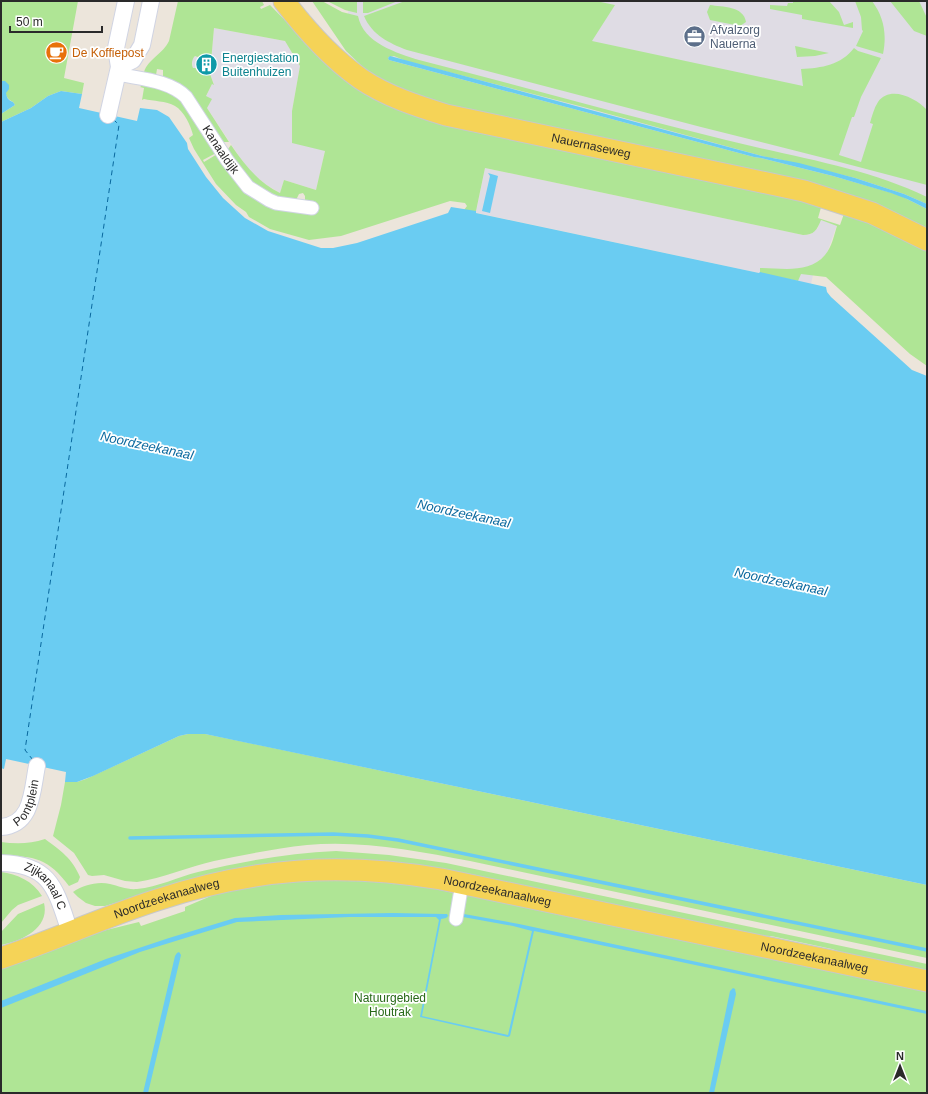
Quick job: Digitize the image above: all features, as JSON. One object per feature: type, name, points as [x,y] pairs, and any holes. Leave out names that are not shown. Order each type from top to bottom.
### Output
[{"type":"main road","name":"Nauernaseweg","points":[[284,1],[302,25],[324,48],[346,67],[362,79],[382,90],[418,106],[446,114],[804,191],[872,213],[927,240]]},
{"type":"main road","name":"Noordzeekanaalweg","points":[[1,958],[138,906],[192,889],[238,878],[268,873],[311,870],[367,870],[419,875],[462,883],[927,981]]},
{"type":"street","points":[[108,115],[118,70],[116,48],[126,1]]},
{"type":"street","points":[[118,70],[133,60],[142,45],[151,1]]},
{"type":"street","name":"Kanaaldijk","points":[[118,70],[180,90],[227,160],[248,187],[276,203],[312,208]]},
{"type":"street","name":"Pontplein","points":[[1,827],[9,826],[19,821],[24,815],[28,808],[37,766]]},
{"type":"street","name":"Zijkanaal C","points":[[1,863],[26,866],[49,881],[57,894],[70,932]]},
{"type":"street","points":[[456,919],[462,883]]},
{"type":"shaded area","name":"Afvalzorg Nauerna","points":[[349,1],[927,1],[927,209],[916,202],[833,176],[754,157],[389,60],[349,21]]},
{"type":"shaded area","name":"Energiestation Buitenhuizen","points":[[214,28],[285,41],[300,66],[292,111],[325,151],[316,190],[284,180],[280,193],[265,184],[245,165],[207,108],[206,96],[212,84],[214,84],[210,74],[193,68],[192,61],[194,57],[197,56],[211,62]]},
{"type":"shaded area","points":[[485,168],[803,235],[811,234],[818,228],[820,220],[837,225],[826,255],[813,265],[814,270],[811,284],[473,212],[474,207],[477,207]]},
{"type":"green space","points":[[1,1],[78,1],[64,78],[84,83],[82,94],[61,91],[48,96],[31,108],[1,122],[1,114],[15,105],[7,96],[5,91],[5,81],[1,81]]},
{"type":"green space","points":[[178,1],[262,1],[264,5],[260,7],[261,9],[270,5],[316,52],[350,79],[372,93],[402,108],[455,125],[822,204],[818,218],[840,225],[845,211],[886,228],[927,248],[927,366],[910,354],[826,277],[801,274],[798,281],[760,273],[760,268],[795,269],[811,265],[819,261],[829,248],[837,226],[821,220],[815,231],[810,234],[803,235],[485,168],[475,212],[464,210],[467,206],[465,203],[450,201],[341,236],[309,240],[270,229],[249,217],[246,212],[236,205],[216,184],[194,149],[189,138],[193,135],[192,131],[187,119],[181,111],[168,103],[144,99],[142,100],[144,88],[140,87],[146,83],[165,87],[177,93],[184,100],[197,117],[218,152],[203,160],[204,162],[219,153],[237,178],[250,192],[267,202],[281,207],[313,212],[314,206],[305,204],[305,196],[303,193],[299,194],[296,200],[291,203],[279,200],[261,192],[247,180],[227,154],[231,145],[252,172],[265,184],[280,193],[284,180],[316,190],[325,151],[292,143],[292,111],[300,66],[285,41],[214,28],[211,62],[195,56],[192,63],[193,68],[197,68],[210,74],[214,85],[212,84],[206,96],[212,99],[207,108],[229,142],[219,142],[188,94],[177,85],[163,79],[163,70],[157,69],[156,75],[151,78],[144,72],[146,67],[163,50],[169,41]]},
{"type":"green space","points":[[312,1],[322,1],[342,12],[358,16],[361,25],[367,33],[382,46],[419,60],[687,130],[854,170],[879,178],[927,197],[927,204],[904,194],[855,178],[762,156],[587,108],[406,61],[394,56],[388,58],[389,60],[754,157],[833,176],[899,195],[927,209],[927,230],[458,108],[393,87],[365,69],[346,51]]},
{"type":"green space","points":[[327,1],[357,1],[357,13],[345,10]]},
{"type":"green space","points":[[363,1],[398,1],[368,13],[363,13]]},
{"type":"green space","points":[[405,1],[596,1],[615,5],[592,41],[803,86],[801,69],[816,68],[837,62],[849,54],[854,48],[858,51],[881,58],[861,97],[854,117],[852,117],[839,155],[861,162],[873,124],[870,123],[874,109],[878,102],[889,94],[903,95],[916,101],[927,110],[927,185],[407,50],[382,38],[367,23],[364,16]]},
{"type":"green space","points":[[793,1],[829,1],[839,12],[844,25],[853,22],[853,28],[802,19],[802,15],[770,9],[770,5],[787,6],[788,3],[793,3]]},
{"type":"green space","points":[[855,1],[872,1],[876,7],[884,26],[885,40],[883,54],[856,46],[863,31],[861,17]]},
{"type":"green space","points":[[890,1],[919,1],[927,18],[927,36],[914,31]]},
{"type":"green space","points":[[710,5],[737,10],[744,17],[746,22],[740,26],[710,20],[707,12]]},
{"type":"green space","points":[[795,46],[829,53],[815,56],[797,57]]},
{"type":"green space","points":[[188,734],[205,734],[220,737],[927,885],[927,958],[470,861],[389,847],[327,844],[284,848],[214,861],[137,882],[125,881],[104,875],[88,875],[74,853],[53,836],[65,782],[77,782],[86,779],[179,736]]},
{"type":"green space","points":[[45,839],[70,860],[80,877],[78,882],[69,886],[54,870],[40,860],[23,857],[1,856],[1,842],[23,843]]},
{"type":"green space","points":[[336,851],[389,855],[446,863],[927,964],[927,973],[867,961],[832,949],[771,936],[744,935],[439,872],[152,892],[105,906],[95,906],[86,903],[73,892],[81,887],[96,883],[105,883],[130,889],[145,888],[198,872],[232,864],[267,858]]},
{"type":"green space","points":[[1,872],[13,874],[24,879],[34,886],[42,896],[18,905],[1,923]]},
{"type":"green space","name":"Natuurgebied Houtrak","points":[[368,877],[466,893],[927,988],[927,1093],[1,1093],[1,968],[90,934],[139,922],[141,926],[185,911],[185,907],[230,888],[249,883]]},
{"type":"green space","points":[[44,903],[45,912],[43,920],[33,932],[25,937],[1,945],[1,932],[18,914]]},
{"type":"water","points":[[390,56],[762,156],[799,163],[855,178],[904,194],[927,204],[927,209],[891,193],[833,176],[754,157],[389,60],[388,58]]},
{"type":"water","points":[[1,81],[5,81],[9,85],[9,89],[6,93],[9,100],[15,105],[1,114]]},
{"type":"water","name":"Noordzeekanaal","points":[[61,91],[82,94],[79,108],[137,121],[140,108],[157,110],[169,117],[187,143],[188,149],[206,177],[223,198],[245,218],[268,231],[321,248],[333,248],[357,243],[448,213],[451,207],[476,211],[476,213],[760,272],[826,287],[827,292],[831,297],[912,370],[927,376],[927,885],[205,734],[188,734],[179,736],[77,782],[65,782],[66,772],[6,759],[4,769],[1,768],[1,122],[31,108],[48,96]]},
{"type":"water","points":[[488,173],[498,176],[490,213],[482,211],[490,176]]},
{"type":"water","points":[[393,913],[447,914],[448,916],[441,919],[422,1016],[508,1035],[532,931],[463,917],[464,914],[519,924],[927,1011],[927,1014],[534,931],[510,1036],[508,1037],[420,1017],[439,920],[436,917],[349,917],[237,922],[140,952],[1,1008],[1,1001],[106,959],[235,918],[281,915]]},
{"type":"water","points":[[179,952],[181,955],[148,1093],[143,1093],[175,956]]},
{"type":"water","points":[[733,988],[735,989],[736,994],[714,1093],[709,1093],[730,991]]},
{"type":"waterway","points":[[130,838],[333,834],[368,836],[398,840],[927,950]]},
{"type":"ferry route","points":[[33,760],[25,750],[119,125],[114,120]]},
{"type":"place","name":"Afvalzorg Nauerna","points":[[694,37]]},
{"type":"place","name":"De Koffiepost","points":[[57,53]]},
{"type":"place","name":"Energiestation Buitenhuizen","points":[[206,65]]}]
